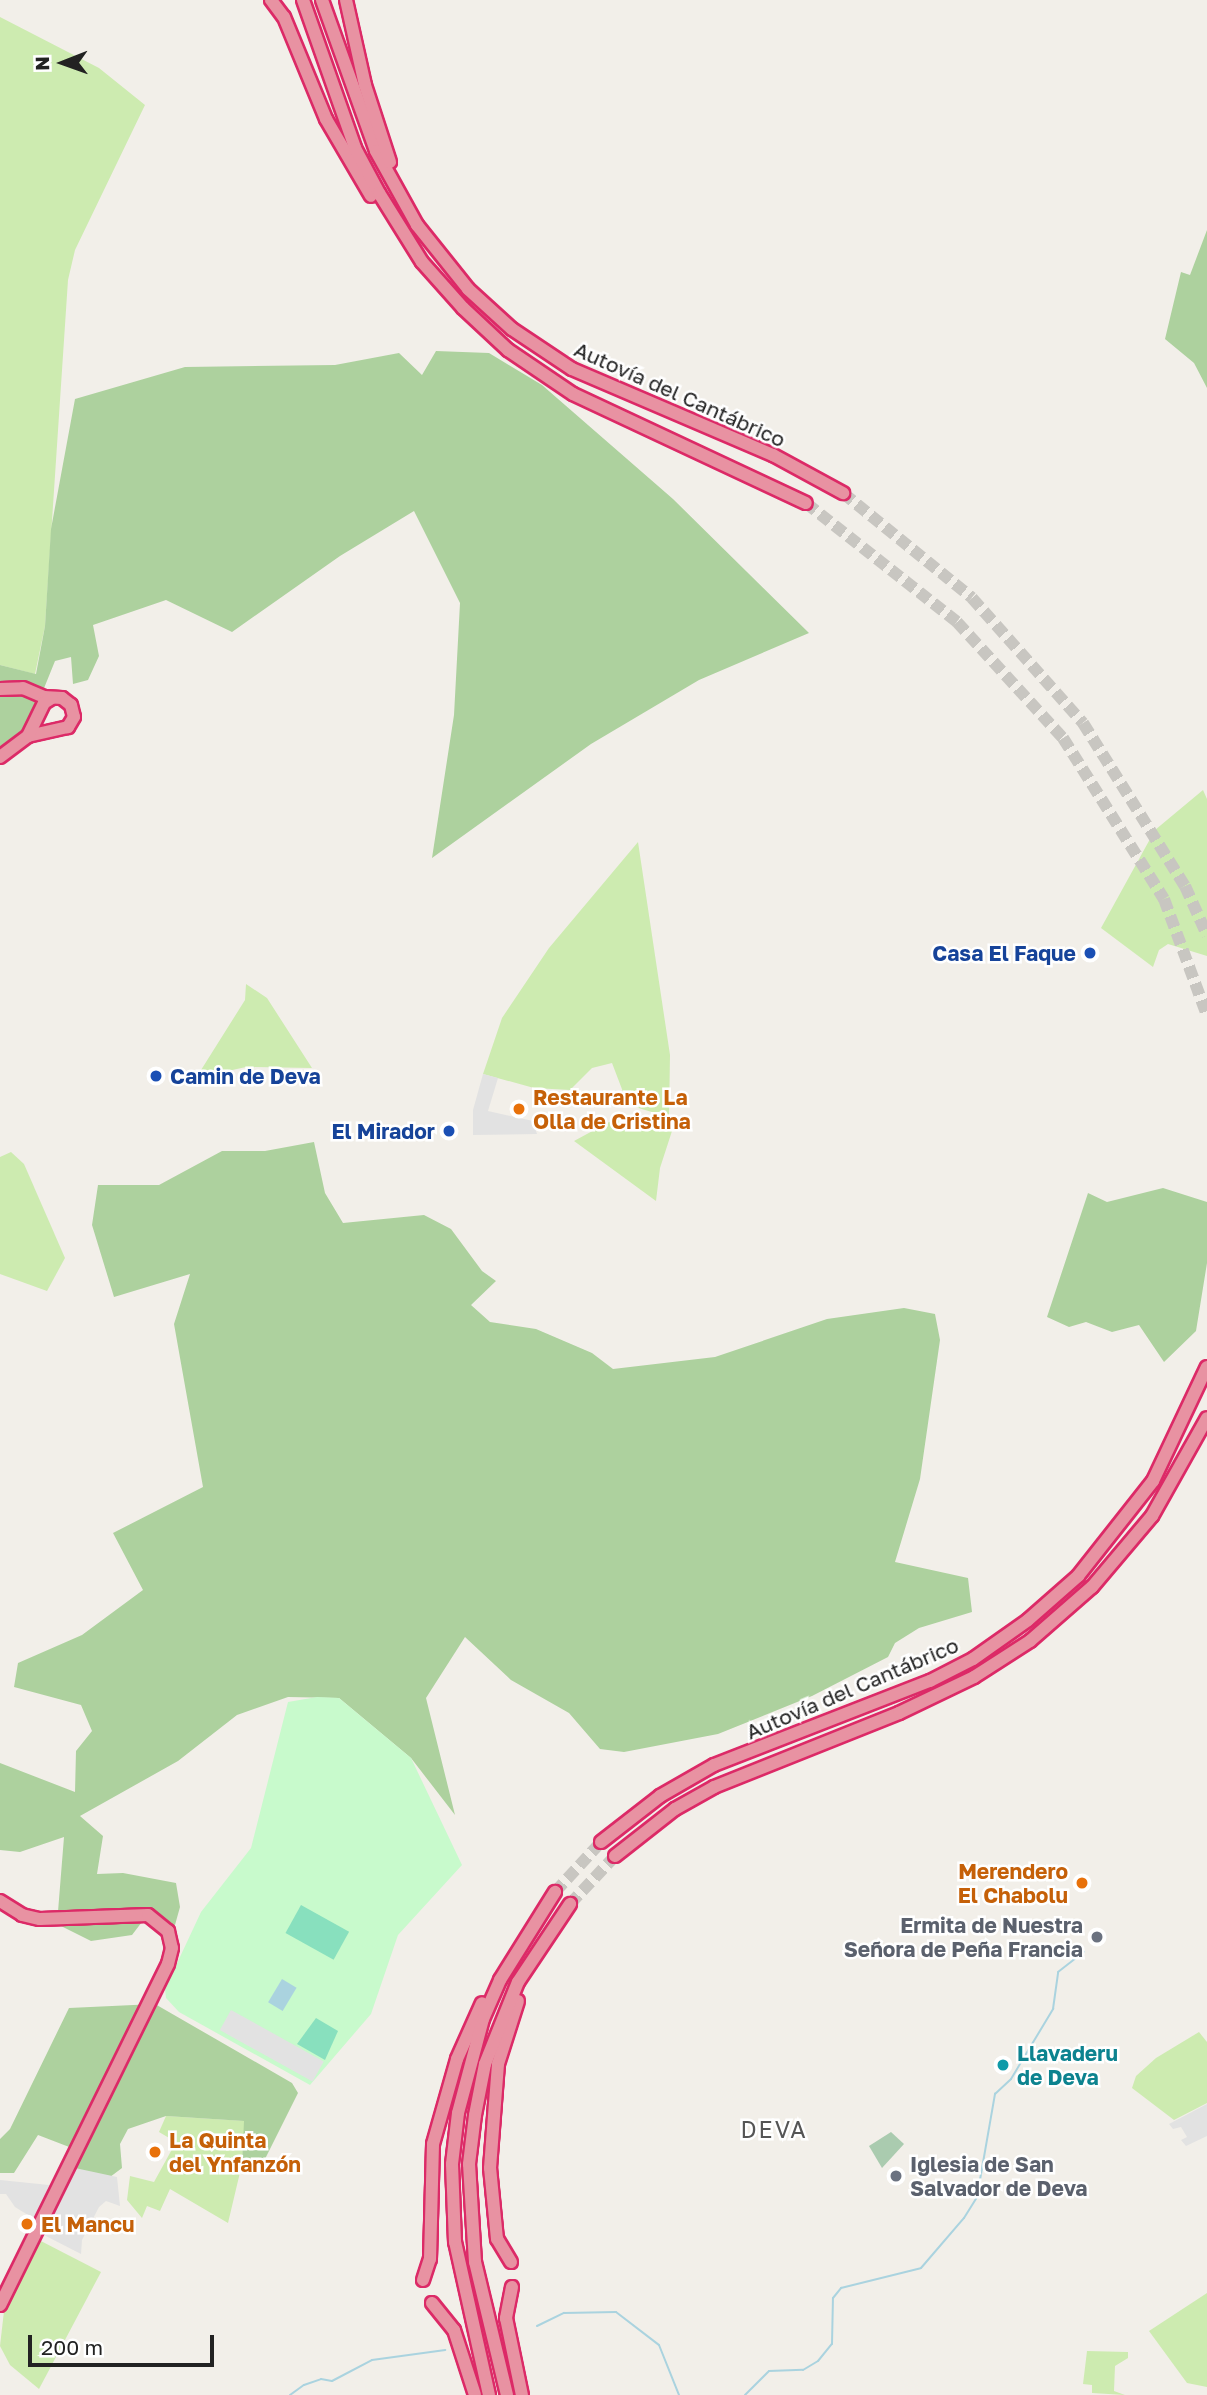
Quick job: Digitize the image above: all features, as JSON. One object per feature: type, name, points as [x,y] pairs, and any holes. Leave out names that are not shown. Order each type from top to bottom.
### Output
[{"type":"highway","points":[[271,0],[284,17],[326,119],[372,197],[422,262]]},
{"type":"highway","name":"Autovía del Cantábrico","points":[[303,0],[355,148],[422,262],[463,308],[541,374],[601,409],[806,503]]},
{"type":"highway","name":"Autovía del Cantábrico","points":[[322,0],[376,151],[427,238],[468,289],[548,355],[610,388],[773,455],[843,493]]},
{"type":"highway","points":[[346,0],[382,145],[427,238]]},
{"type":"highway","points":[[0,689],[29,691],[67,701],[74,717],[68,727],[28,736],[0,757]]},
{"type":"highway","points":[[29,691],[43,724],[52,731]]},
{"type":"highway","points":[[28,736],[40,712],[52,698]]},
{"type":"highway","name":"Autovía del Cantábrico","points":[[601,1842],[660,1796],[714,1765],[930,1681],[973,1659],[1028,1620],[1078,1576],[1153,1481],[1207,1367]]},
{"type":"highway","name":"Autovía del Cantábrico","points":[[615,1856],[675,1809],[713,1787],[899,1713],[974,1677],[1030,1641],[1091,1587],[1139,1532],[1170,1489],[1207,1418]]},
{"type":"highway","points":[[489,2395],[456,2242],[452,2164],[458,2113],[484,2019],[500,1980],[555,1892]]},
{"type":"highway","points":[[0,1901],[22,1915],[40,1919],[148,1915],[162,1924],[172,1942],[168,1964],[1,2304]]},
{"type":"highway","points":[[423,2280],[430,2259],[433,2144],[453,2071],[493,1978],[532,1916],[547,1904]]},
{"type":"highway","points":[[508,2395],[475,2263],[469,2164],[475,2115],[485,2064],[518,1982],[570,1904],[523,1985],[498,2064],[491,2130],[492,2209],[497,2239],[511,2262]]},
{"type":"highway","points":[[512,2287],[506,2318],[522,2395]]},
{"type":"highway","points":[[432,2303],[454,2330],[475,2395]]},
{"type":"green space","points":[[0,17],[99,68],[145,105],[75,250],[68,280],[45,626],[35,674],[0,665]]},
{"type":"green space","points":[[1207,230],[1207,388],[1194,363],[1165,339],[1181,272],[1190,275]]},
{"type":"green space","points":[[436,351],[489,353],[542,385],[673,499],[809,633],[699,680],[591,744],[432,858],[454,715],[460,603],[414,511],[340,556],[232,632],[166,600],[93,625],[99,656],[88,680],[73,684],[71,657],[55,661],[34,713],[16,742],[0,752],[0,665],[36,674],[45,626],[51,529],[75,399],[185,367],[335,365],[399,353],[422,375]]},
{"type":"green space","points":[[1203,790],[1207,799],[1207,956],[1168,944],[1159,950],[1153,967],[1101,928],[1155,830]]},
{"type":"green space","points":[[638,842],[670,1055],[669,1117],[628,1105],[612,1063],[592,1068],[570,1090],[534,1088],[483,1074],[502,1018],[549,948]]},
{"type":"green space","points":[[246,984],[267,998],[312,1068],[246,1067],[196,1078],[245,1000]]},
{"type":"green space","points":[[624,1114],[649,1117],[672,1131],[660,1168],[656,1201],[574,1141]]},
{"type":"green space","points":[[314,1142],[325,1193],[343,1223],[424,1215],[451,1229],[482,1271],[496,1281],[471,1305],[490,1322],[536,1329],[592,1353],[613,1369],[715,1357],[827,1319],[904,1308],[935,1314],[940,1340],[920,1479],[895,1562],[968,1578],[972,1612],[919,1628],[895,1643],[888,1657],[812,1696],[718,1734],[624,1752],[600,1749],[569,1713],[511,1680],[465,1637],[426,1698],[455,1815],[411,1758],[339,1698],[288,1697],[237,1715],[178,1761],[80,1816],[103,1836],[97,1874],[123,1873],[176,1883],[180,1907],[175,1925],[145,1918],[132,1935],[91,1941],[57,1924],[64,1837],[20,1852],[0,1850],[0,1763],[75,1792],[76,1751],[92,1731],[81,1705],[14,1687],[18,1663],[82,1635],[143,1590],[113,1533],[203,1487],[174,1324],[190,1274],[114,1297],[92,1225],[98,1185],[159,1185],[222,1151],[265,1151]]},
{"type":"green space","points":[[11,1152],[24,1164],[65,1258],[47,1291],[0,1274],[0,1157]]},
{"type":"green space","points":[[1163,1188],[1207,1202],[1207,1263],[1196,1331],[1164,1362],[1139,1325],[1112,1332],[1086,1322],[1069,1327],[1047,1317],[1088,1193],[1107,1202]]},
{"type":"green space","points":[[317,1697],[339,1698],[411,1758],[462,1865],[398,1935],[371,2014],[310,2085],[179,2012],[166,1998],[165,1989],[201,1912],[251,1848],[288,1702]]},
{"type":"green space","points":[[301,1905],[349,1932],[334,1960],[285,1933]]},
{"type":"green space","points":[[155,2004],[292,2083],[298,2093],[263,2163],[242,2164],[244,2121],[166,2116],[128,2129],[120,2144],[122,2168],[110,2177],[75,2170],[63,2196],[58,2191],[77,2150],[38,2135],[14,2173],[0,2173],[0,2139],[10,2129],[69,2008]]},
{"type":"green space","points":[[316,2018],[338,2031],[325,2060],[297,2044]]},
{"type":"green space","points":[[1199,2032],[1207,2042],[1207,2103],[1174,2120],[1132,2088],[1136,2076],[1156,2058]]},
{"type":"green space","points":[[166,2116],[245,2121],[242,2164],[228,2223],[170,2189],[160,2211],[147,2206],[142,2218],[127,2200],[130,2176],[154,2182],[176,2142],[159,2132]]},
{"type":"green space","points":[[891,2132],[904,2144],[882,2168],[869,2146]]},
{"type":"green space","points":[[37,2239],[101,2272],[39,2389],[10,2365],[0,2346],[4,2311]]},
{"type":"green space","points":[[1207,2293],[1207,2387],[1187,2383],[1149,2331]]},
{"type":"green space","points":[[1087,2351],[1128,2352],[1128,2358],[1115,2366],[1114,2391],[1125,2395],[1092,2393],[1092,2385],[1083,2384]]},
{"type":"shaded area","points":[[483,1074],[498,1078],[488,1111],[533,1121],[537,1134],[473,1135],[473,1110]]},
{"type":"shaded area","points":[[231,2010],[324,2061],[313,2082],[220,2030]]},
{"type":"shaded area","points":[[1207,2104],[1207,2136],[1186,2146],[1181,2140],[1187,2137],[1181,2127],[1173,2129],[1169,2124]]},
{"type":"shaded area","points":[[75,2168],[117,2177],[120,2206],[106,2201],[99,2207],[82,2240],[81,2254],[42,2234]]},
{"type":"shaded area","points":[[0,2180],[49,2185],[36,2220],[15,2207],[6,2194],[0,2194]]},
{"type":"water","points":[[282,1979],[297,1988],[283,2011],[268,2002]]},
{"type":"waterway","points":[[745,2395],[769,2371],[803,2370],[818,2361],[832,2344],[833,2298],[841,2288],[921,2268],[964,2218],[977,2197],[995,2094],[1011,2079],[1053,2009],[1058,1972],[1084,1952]]},
{"type":"waterway","points":[[537,2326],[564,2313],[616,2312],[659,2345],[679,2395]]},
{"type":"waterway","points":[[290,2395],[304,2385],[321,2379],[332,2381],[372,2360],[445,2350]]},
{"type":"tunnel","points":[[843,493],[972,598],[1083,723],[1185,886],[1207,935]]},
{"type":"tunnel","points":[[806,503],[957,622],[1063,738],[1164,899],[1207,1015]]},
{"type":"tunnel","points":[[555,1892],[601,1842]]},
{"type":"tunnel","points":[[570,1904],[615,1856]]},
{"type":"place","name":"Casa El Faque","points":[[1090,953]]},
{"type":"place","name":"Camin de Deva","points":[[156,1076]]},
{"type":"place","name":"Restaurante La Olla de Cristina","points":[[519,1109]]},
{"type":"place","name":"El Mirador","points":[[449,1131]]},
{"type":"place","name":"Merendero El Chabolu","points":[[1082,1883]]},
{"type":"place","name":"Ermita de Nuestra Señora de Peña Francia","points":[[1097,1937]]},
{"type":"place","name":"Llavaderu de Deva","points":[[1003,2065]]},
{"type":"place","name":"La Quinta del Ynfanzón","points":[[155,2152]]},
{"type":"place","name":"Iglesia de San Salvador de Deva","points":[[896,2176]]},
{"type":"place","name":"El Mancu","points":[[27,2224]]},
{"type":"district","name":"DEVA","points":[[774,2129]]}]
